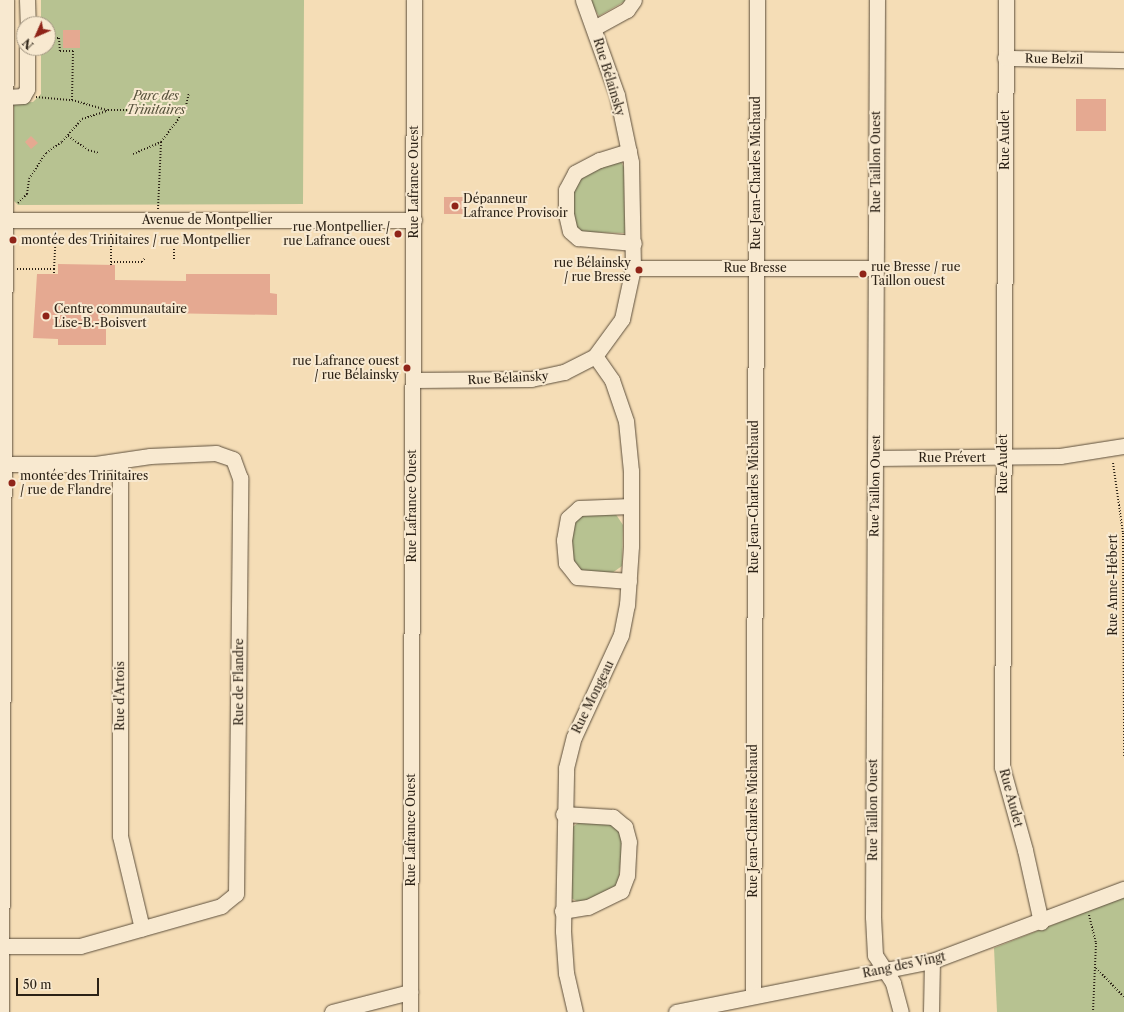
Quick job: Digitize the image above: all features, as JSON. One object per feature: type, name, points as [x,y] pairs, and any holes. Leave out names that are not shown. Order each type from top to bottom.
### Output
[{"type":"street","points":[[1,1012],[1,361],[6,97],[6,0]]},
{"type":"street","points":[[28,0],[28,16]]},
{"type":"street","name":"Rue Lafrance Ouest","points":[[410,1012],[414,0]]},
{"type":"street","name":"Rue Bélainsky","points":[[413,380],[542,378],[577,367],[595,356],[622,319],[633,268],[634,243],[629,151],[617,96],[583,0]]},
{"type":"street","name":"Rue Bélainsky","points":[[594,28],[627,10],[634,0]]},
{"type":"street","name":"Rue Jean-Charles Michaud","points":[[753,995],[757,0]]},
{"type":"street","name":"Rue Taillon Ouest","points":[[876,0],[873,917],[875,955],[882,971],[893,983],[902,1012]]},
{"type":"street","name":"Rue Audet","points":[[1006,0],[1002,767],[1027,856],[1040,922]]},
{"type":"street","points":[[6,54],[16,53]]},
{"type":"street","points":[[6,97],[26,94],[28,56]]},
{"type":"street","name":"Rue Belzil","points":[[1005,58],[1124,60]]},
{"type":"street","points":[[629,151],[599,160],[575,173],[566,190],[566,214],[569,228],[578,238],[634,243]]},
{"type":"street","name":"Avenue de Montpellier","points":[[3,220],[414,220]]},
{"type":"street","name":"Rue Bresse","points":[[633,268],[876,268]]},
{"type":"street","name":"Rue Mongeau","points":[[575,1012],[564,960],[562,911],[563,814],[569,752],[617,646],[629,581],[631,506],[626,421],[612,380],[595,356]]},
{"type":"street","name":"Rue Prévert","points":[[875,458],[1003,458],[1067,455],[1124,446]]},
{"type":"street","name":"Rue de Flandre","points":[[1,946],[73,948],[225,905],[238,887],[240,476],[236,462],[220,453],[120,461],[2,464]]},
{"type":"street","name":"Rue d'Artois","points":[[120,461],[120,836],[142,928]]},
{"type":"street","points":[[629,581],[577,577],[566,563],[564,540],[568,518],[579,508],[631,506]]},
{"type":"street","points":[[562,911],[588,907],[618,894],[627,875],[629,842],[625,827],[613,817],[563,814]]},
{"type":"street","name":"Rang des Vingt","points":[[676,1012],[753,995],[932,961],[1040,922],[1124,889]]},
{"type":"street","points":[[931,1012],[932,961]]},
{"type":"street","points":[[332,1012],[410,992]]},
{"type":"path","points":[[56,38],[59,38],[60,51],[73,51],[72,100]]},
{"type":"path","points":[[133,154],[161,142],[185,110],[189,93]]},
{"type":"path","points":[[26,94],[72,100],[108,110],[185,110]]},
{"type":"path","points":[[16,206],[27,194],[29,180],[37,164],[68,136],[82,119],[108,110]]},
{"type":"path","points":[[68,136],[88,150],[99,153]]},
{"type":"path","points":[[158,220],[161,142]]},
{"type":"path","points":[[54,274],[56,233]]},
{"type":"path","points":[[111,234],[111,263],[142,262],[145,258]]},
{"type":"path","points":[[174,249],[174,259]]},
{"type":"path","points":[[12,269],[54,269]]},
{"type":"path","name":"Rue Anne-Hébert","points":[[1113,463],[1123,542],[1124,756]]},
{"type":"path","points":[[1084,904],[1096,943],[1093,1012]]},
{"type":"path","points":[[1096,968],[1124,997]]},
{"type":"green space","name":"Parc des Trinitaires","points":[[41,0],[304,0],[303,204],[18,205],[14,201],[14,103],[33,102],[41,94],[41,56],[56,56],[56,16],[41,16]]},
{"type":"green space","points":[[589,0],[627,0],[599,16]]},
{"type":"green space","points":[[620,160],[624,167],[625,233],[580,232],[574,225],[572,192],[581,177]]},
{"type":"green space","points":[[615,513],[623,525],[622,566],[612,573],[582,571],[570,557],[571,525],[580,514]]},
{"type":"green space","points":[[581,821],[602,821],[617,827],[623,840],[618,884],[604,895],[578,902],[571,898],[571,828]]},
{"type":"green space","points":[[1124,897],[1124,1012],[997,1012],[994,948]]},
{"type":"building","points":[[63,30],[80,30],[80,48],[63,48]]},
{"type":"building","points":[[1076,99],[1106,99],[1106,131],[1076,131]]},
{"type":"building","points":[[31,136],[38,143],[31,149],[25,142]]},
{"type":"building","name":"Dépanneur Lafrance Provisoir","points":[[444,197],[466,197],[466,214],[444,214]]},
{"type":"building","points":[[58,264],[115,265],[115,280],[186,281],[186,274],[270,274],[270,293],[277,294],[277,315],[106,312],[106,345],[58,345],[58,339],[33,338],[37,274],[58,274]]},
{"type":"place","name":"Dépanneur Lafrance Provisoir","points":[[455,206]]},
{"type":"place","name":"rue Montpellier / rue Lafrance ouest","points":[[398,234]]},
{"type":"place","name":"montée des Trinitaires / rue Montpellier","points":[[13,240]]},
{"type":"place","name":"rue Bélainsky / rue Bresse","points":[[639,270]]},
{"type":"place","name":"rue Bresse / rue Taillon ouest","points":[[863,274]]},
{"type":"place","name":"Centre communautaire Lise-B.-Boisvert","points":[[46,316]]},
{"type":"place","name":"rue Lafrance ouest / rue Bélainsky","points":[[407,368]]},
{"type":"place","name":"montée des Trinitaires / rue de Flandre","points":[[12,483]]}]
